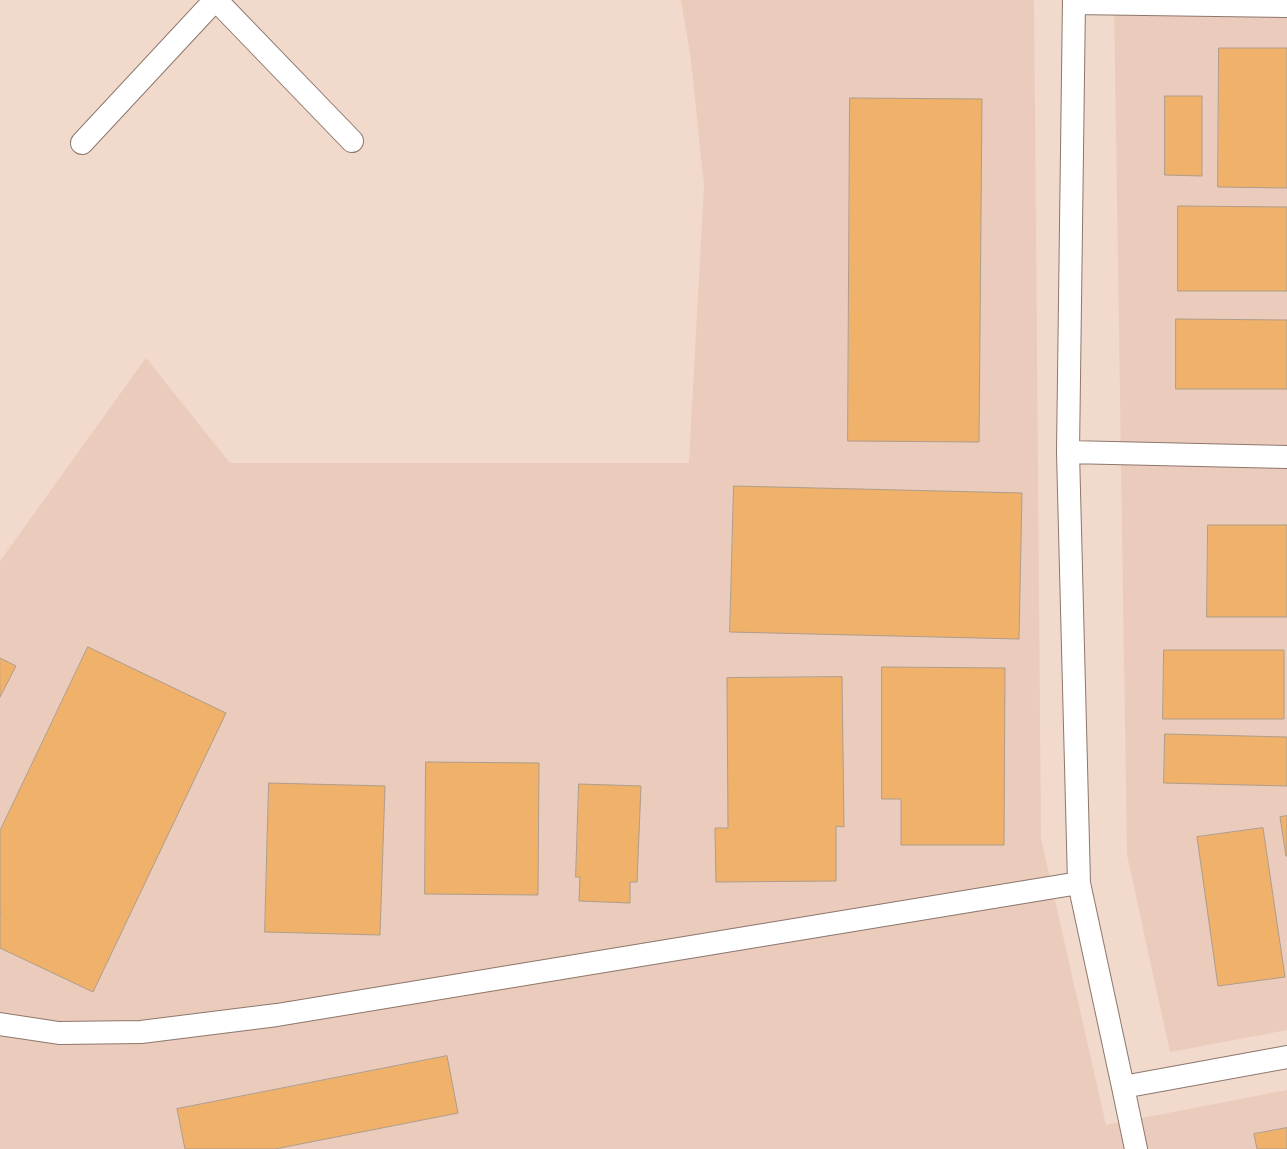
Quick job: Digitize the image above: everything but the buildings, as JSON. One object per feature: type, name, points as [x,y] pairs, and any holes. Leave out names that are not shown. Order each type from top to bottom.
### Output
[{"type":"street","points":[[82,143],[216,0],[352,141]]},
{"type":"street","points":[[1136,1149],[1124,1087],[1079,883],[1068,452],[1074,1],[1287,6]]},
{"type":"street","points":[[1068,452],[1287,457]]},
{"type":"street","points":[[0,1024],[59,1032],[141,1032],[277,1015],[1079,883]]},
{"type":"street","points":[[1124,1087],[1287,1057]]},
{"type":"shaded area","points":[[681,0],[1034,0],[1041,839],[1106,1125],[1287,1090],[1287,1149],[0,1149],[0,561],[146,358],[230,463],[689,463],[704,185],[691,60]]},
{"type":"shaded area","points":[[1114,0],[1287,0],[1287,1030],[1170,1052],[1127,855]]}]
